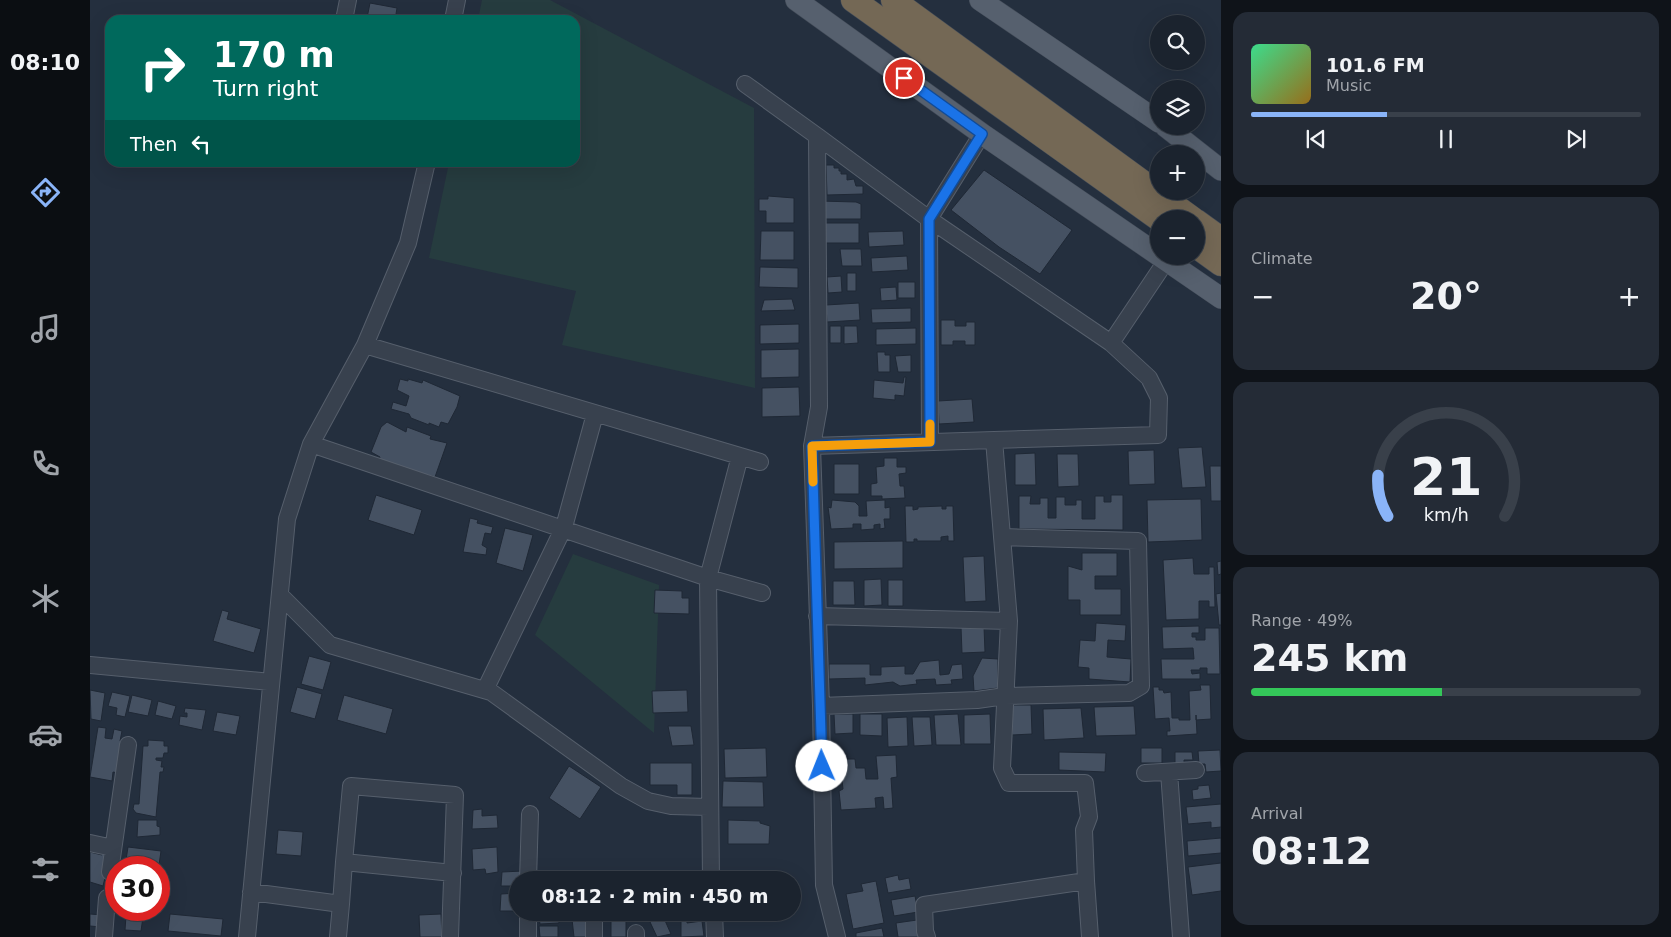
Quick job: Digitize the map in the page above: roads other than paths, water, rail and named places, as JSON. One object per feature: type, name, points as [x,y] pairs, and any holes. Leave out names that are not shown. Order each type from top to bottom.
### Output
[{"type":"highway","points":[[853,0],[1150,213]]},
{"type":"highway","points":[[893,0],[1181,210]]},
{"type":"highway","points":[[1205,227],[1221,239]]},
{"type":"highway","points":[[1205,252],[1221,264]]},
{"type":"main road","points":[[796,0],[982,134],[1150,251]]},
{"type":"main road","points":[[980,0],[1150,116]]},
{"type":"main road","points":[[1176,135],[1221,170]]},
{"type":"main road","points":[[1171,265],[1221,298]]},
{"type":"street","points":[[345,15],[348,0]]},
{"type":"street","points":[[454,15],[457,0]]},
{"type":"street","points":[[745,84],[929,219],[1111,343],[1149,378],[1159,398],[1158,435],[812,446]]},
{"type":"street","points":[[930,442],[929,219],[982,134]]},
{"type":"street","points":[[817,136],[820,380],[819,407],[812,446],[824,885],[837,937]]},
{"type":"street","points":[[247,937],[287,519],[311,444],[365,345],[408,244],[426,167]]},
{"type":"street","points":[[1111,343],[1164,265]]},
{"type":"street","points":[[365,345],[760,462]]},
{"type":"street","points":[[485,690],[564,528],[595,414]]},
{"type":"street","points":[[994,440],[1009,621],[1002,768],[1009,783],[1085,783],[1089,817],[1084,830],[1090,937]]},
{"type":"street","points":[[311,444],[708,578],[762,593]]},
{"type":"street","points":[[711,871],[708,578],[740,456]]},
{"type":"street","points":[[820,706],[976,700],[1005,696],[1129,693],[1141,686],[1138,540],[1003,537]]},
{"type":"street","points":[[280,595],[330,645],[491,692],[621,786],[648,801],[671,806],[709,807]]},
{"type":"street","points":[[817,616],[1009,621]]},
{"type":"street","points":[[90,665],[271,682]]},
{"type":"street","points":[[113,856],[128,745]]},
{"type":"street","points":[[1145,773],[1196,770]]},
{"type":"street","points":[[1169,772],[1181,937]]},
{"type":"street","points":[[338,937],[351,786],[455,795],[450,937]]},
{"type":"street","points":[[528,871],[530,814]]},
{"type":"street","points":[[90,843],[114,848]]},
{"type":"street","points":[[344,862],[452,873]]},
{"type":"street","points":[[927,937],[924,905],[1086,881]]},
{"type":"street","points":[[251,892],[341,904]]},
{"type":"street","points":[[104,937],[105,921]]},
{"type":"street","points":[[528,921],[528,937]]},
{"type":"street","points":[[594,921],[594,937]]},
{"type":"street","points":[[714,921],[714,937]]}]
